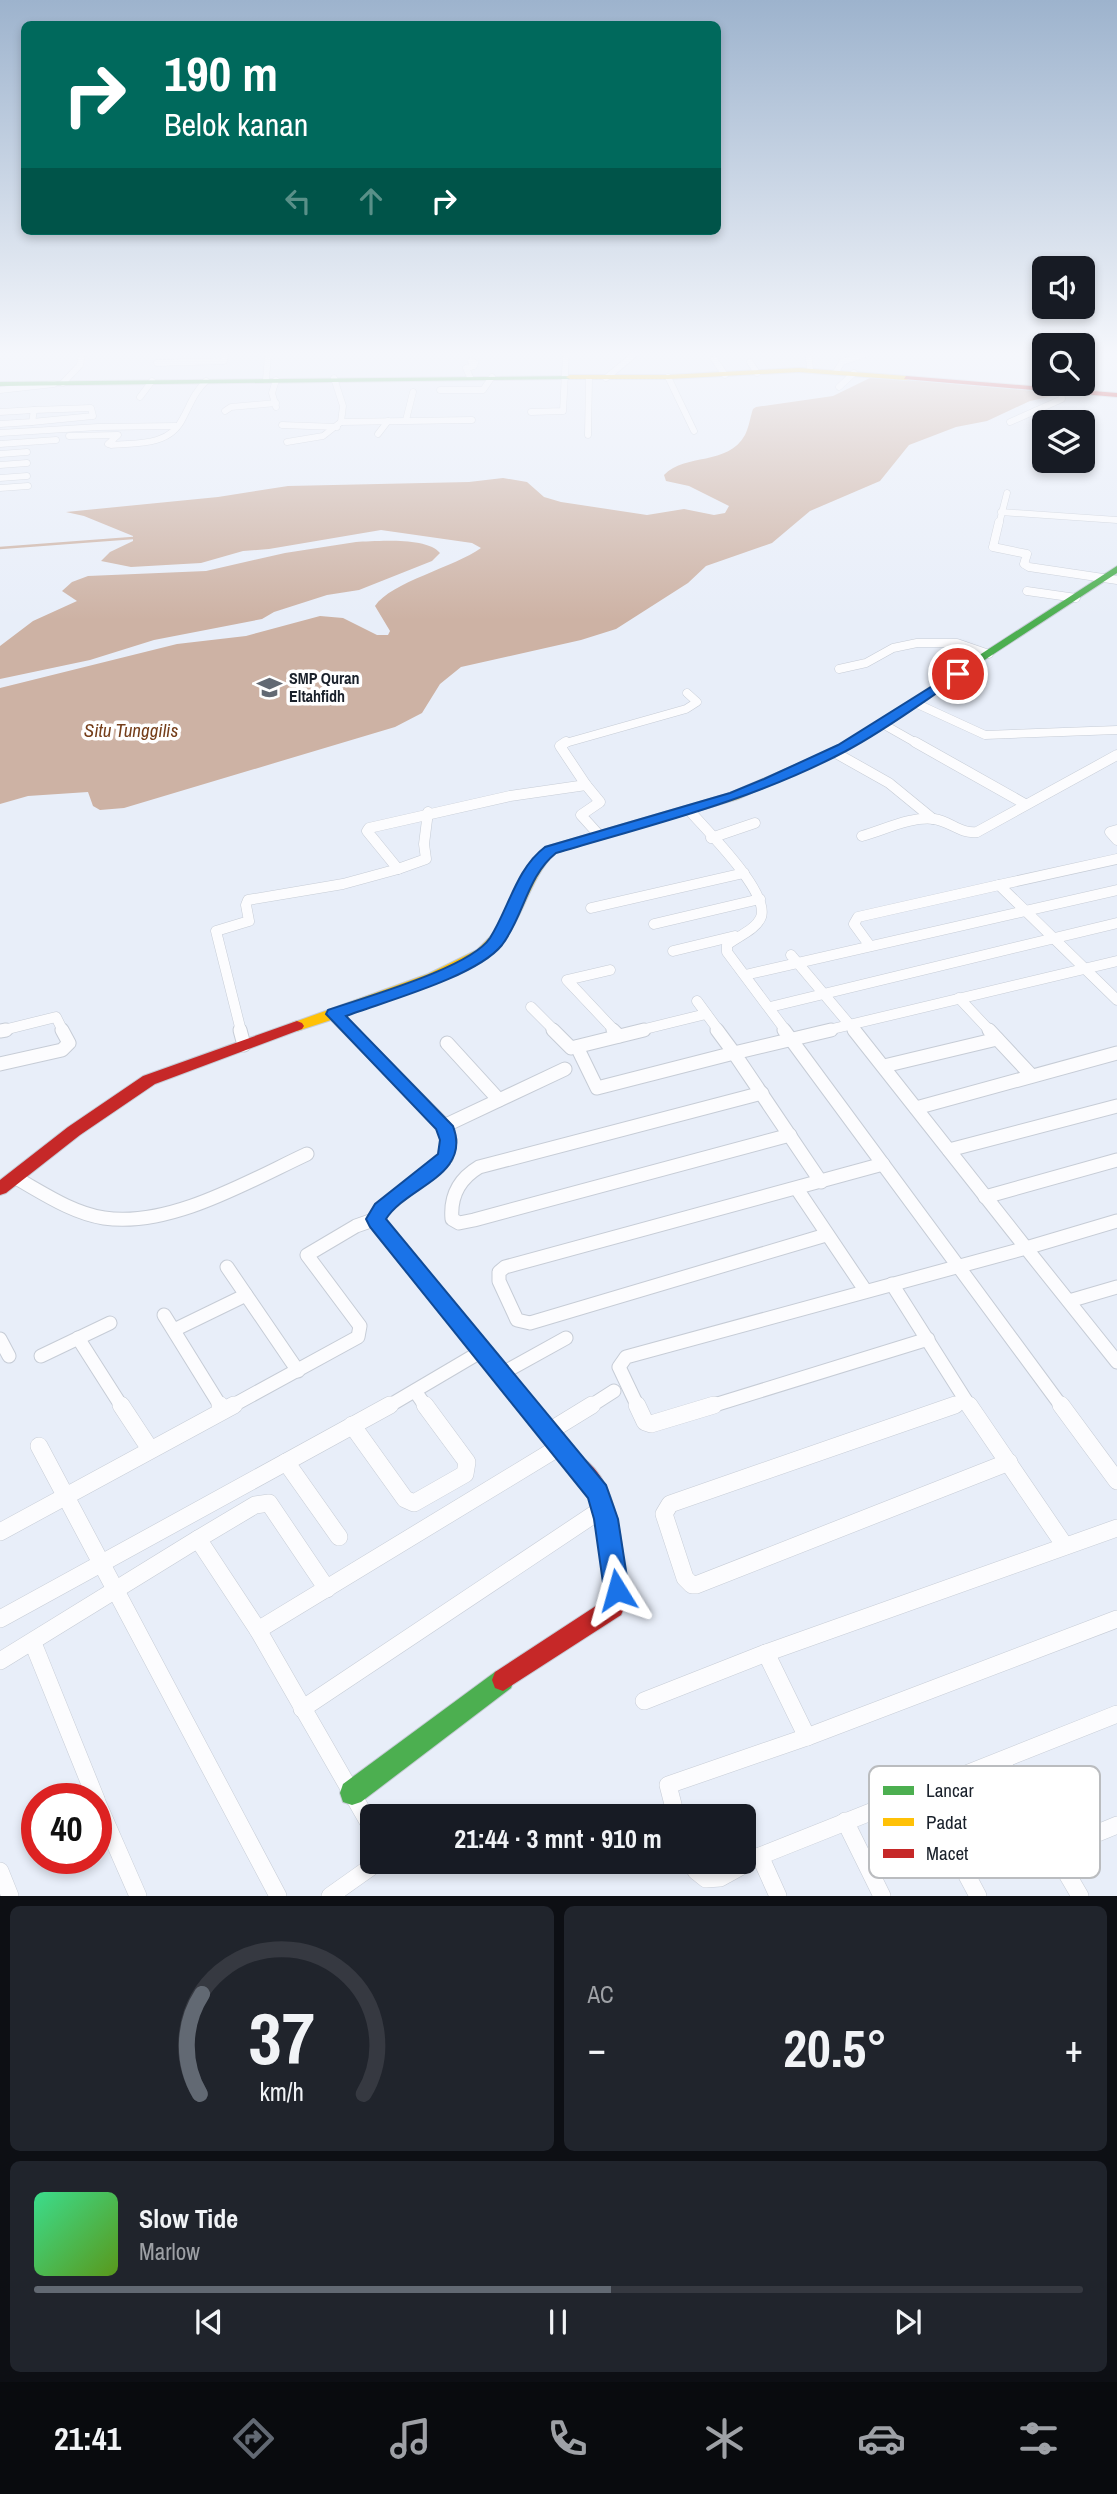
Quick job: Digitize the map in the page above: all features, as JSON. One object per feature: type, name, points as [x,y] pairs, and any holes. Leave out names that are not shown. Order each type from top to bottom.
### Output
[{"type":"street","points":[[0,444],[21,442]]},
{"type":"street","points":[[111,442],[109,445],[150,442]]},
{"type":"street","points":[[0,454],[27,452]]},
{"type":"street","points":[[0,465],[27,463]]},
{"type":"street","points":[[0,478],[27,476]]},
{"type":"street","points":[[0,488],[28,486]]},
{"type":"street","points":[[1007,493],[993,547],[1027,554],[1024,564],[1029,567],[1113,576]]},
{"type":"street","points":[[1002,512],[1117,520]]},
{"type":"street","points":[[0,1189],[74,1131],[149,1080],[449,972],[478,957],[495,943],[537,861],[550,850],[734,796],[834,752],[1113,576]]},
{"type":"street","points":[[1027,592],[1076,597]]},
{"type":"street","points":[[839,669],[866,663],[886,650],[917,643],[957,643],[989,654]]},
{"type":"street","points":[[600,835],[582,816],[600,802],[560,746],[685,709],[697,702],[687,693]]},
{"type":"street","points":[[913,702],[985,735],[1117,730]]},
{"type":"street","points":[[881,723],[1025,804]]},
{"type":"street","points":[[834,752],[889,783],[933,818],[959,831],[971,833],[1117,755]]},
{"type":"street","points":[[398,869],[366,830],[428,813],[549,789],[586,785]]},
{"type":"street","points":[[689,810],[744,873],[760,900],[760,918],[737,936],[726,949],[1117,1481]]},
{"type":"street","points":[[244,1045],[216,932],[249,921],[248,900],[343,884],[426,859],[424,844],[428,813]]},
{"type":"street","points":[[862,836],[933,818]]},
{"type":"street","points":[[711,838],[755,823]]},
{"type":"street","points":[[1117,830],[1110,832],[1117,840]]},
{"type":"street","points":[[870,946],[854,923],[858,917],[1117,859]]},
{"type":"street","points":[[591,908],[744,873]]},
{"type":"street","points":[[999,885],[1117,1000]]},
{"type":"street","points":[[745,975],[794,959],[870,946],[1117,890]]},
{"type":"street","points":[[654,924],[760,900]]},
{"type":"street","points":[[769,1007],[1117,923]]},
{"type":"street","points":[[673,951],[737,936]]},
{"type":"street","points":[[794,959],[851,1025],[1116,1359]]},
{"type":"street","points":[[577,1047],[597,1088],[1117,961]]},
{"type":"street","points":[[610,970],[567,980],[619,1036]]},
{"type":"street","points":[[960,998],[1031,1076]]},
{"type":"street","points":[[697,1001],[821,1182]]},
{"type":"street","points":[[531,1007],[571,1048],[706,1014]]},
{"type":"street","points":[[0,1532],[358,1337],[360,1326],[307,1255],[356,1226],[376,1219],[382,1210],[446,1157],[449,1140],[444,1126],[334,1014]]},
{"type":"street","points":[[0,1031],[56,1017],[69,1043],[62,1050],[0,1064]]},
{"type":"street","points":[[884,1066],[997,1039]]},
{"type":"street","points":[[447,1043],[499,1100]]},
{"type":"street","points":[[916,1108],[1117,1053]]},
{"type":"street","points":[[444,1126],[565,1069]]},
{"type":"street","points":[[762,1093],[480,1167],[466,1176],[454,1191],[449,1207],[452,1219],[459,1223],[474,1220],[790,1135]]},
{"type":"street","points":[[949,1150],[1117,1106]]},
{"type":"street","points":[[16,1178],[50,1198],[103,1218],[126,1219],[177,1210],[307,1154]]},
{"type":"street","points":[[985,1197],[1117,1160]]},
{"type":"street","points":[[826,1235],[530,1323],[517,1320],[499,1281],[499,1272],[505,1267],[883,1164]]},
{"type":"street","points":[[797,1189],[865,1290]]},
{"type":"street","points":[[352,1793],[489,1690],[613,1608],[617,1590],[598,1493],[376,1219]]},
{"type":"street","points":[[928,1339],[652,1424],[645,1422],[619,1367],[626,1357],[1117,1221]]},
{"type":"street","points":[[227,1267],[298,1371]]},
{"type":"street","points":[[892,1284],[966,1401],[1065,1546]]},
{"type":"street","points":[[1069,1301],[1117,1287]]},
{"type":"street","points":[[174,1330],[246,1295]]},
{"type":"street","points":[[164,1315],[223,1409]]},
{"type":"street","points":[[41,1356],[110,1323]]},
{"type":"street","points":[[78,1338],[150,1450]]},
{"type":"street","points":[[501,1374],[566,1338]]},
{"type":"street","points":[[0,1339],[9,1356]]},
{"type":"street","points":[[0,1619],[415,1391],[482,1351]]},
{"type":"street","points":[[352,1425],[405,1499],[414,1503],[465,1474],[468,1468],[467,1462],[415,1391]]},
{"type":"street","points":[[548,1432],[614,1391]]},
{"type":"street","points":[[966,1401],[670,1504],[664,1514],[685,1578],[692,1585],[696,1585],[1009,1462]]},
{"type":"street","points":[[39,1446],[278,1895]]},
{"type":"street","points":[[258,1630],[561,1447]]},
{"type":"street","points":[[286,1462],[339,1537]]},
{"type":"street","points":[[0,1661],[263,1502],[269,1503],[327,1589]]},
{"type":"street","points":[[302,1709],[603,1509]]},
{"type":"street","points":[[644,1701],[766,1653],[1117,1528]]},
{"type":"street","points":[[198,1539],[258,1630],[360,1807]]},
{"type":"street","points":[[673,1804],[668,1785],[807,1737],[1117,1619]]},
{"type":"street","points":[[33,1643],[89,1783]]},
{"type":"street","points":[[766,1653],[807,1737]]},
{"type":"street","points":[[989,1766],[1117,1714]]},
{"type":"street","points":[[1001,1761],[1004,1766]]},
{"type":"street","points":[[756,1858],[869,1812]]},
{"type":"street","points":[[845,1821],[869,1869]]},
{"type":"street","points":[[1100,1832],[1117,1825]]},
{"type":"street","points":[[112,1836],[138,1895]]},
{"type":"street","points":[[760,1856],[778,1895]]},
{"type":"street","points":[[330,1895],[361,1874]]},
{"type":"street","points":[[700,1874],[706,1879],[720,1878],[727,1874]]},
{"type":"street","points":[[874,1878],[882,1895]]},
{"type":"street","points":[[969,1878],[978,1895]]},
{"type":"street","points":[[1070,1878],[1080,1895]]},
{"type":"water","name":"Situ Tunggilis","points":[[740,442],[916,442],[909,445],[880,481],[810,511],[772,543],[706,566],[688,583],[616,629],[581,640],[461,667],[440,684],[422,713],[395,727],[124,808],[100,810],[93,806],[88,792],[28,796],[0,804],[0,688],[177,644],[246,636],[320,616],[343,618],[377,635],[388,635],[390,631],[375,606],[383,597],[481,548],[472,543],[381,530],[243,551],[201,563],[131,567],[101,561],[110,552],[133,541],[133,536],[84,516],[66,512],[218,497],[288,486],[469,482],[503,478],[527,482],[544,497],[561,502],[647,515],[684,509],[714,515],[725,513],[729,506],[689,486],[666,481],[664,475],[683,464],[728,451]]},
{"type":"water","points":[[356,542],[413,542],[434,548],[440,553],[432,561],[359,590],[327,595],[274,612],[262,619],[154,640],[90,660],[0,679],[0,646],[33,621],[77,601],[62,591],[72,582],[88,576],[206,571],[285,553]]},
{"type":"waterway","points":[[0,548],[133,538]]},
{"type":"traffic: fast","points":[[802,766],[843,748],[1117,569]]},
{"type":"traffic: fast","points":[[383,1209],[376,1219],[380,1227],[574,1463]]},
{"type":"traffic: fast","points":[[352,1793],[503,1680]]},
{"type":"traffic: slow","points":[[297,1026],[433,977],[482,953],[503,931],[526,882],[550,850],[734,796],[802,766]]},
{"type":"traffic: slow","points":[[334,1014],[444,1126],[449,1140],[446,1157],[383,1209]]},
{"type":"traffic: jam","points":[[0,1189],[74,1131],[149,1080],[297,1026]]},
{"type":"traffic: jam","points":[[503,1680],[613,1608],[614,1565],[607,1520],[596,1489],[574,1463]]},
{"type":"place","name":"SMP Quran Eltahfidh","points":[[269,687]]},
{"type":"route","points":[[617,1590],[606,1519],[598,1493],[376,1219],[382,1210],[446,1157],[449,1140],[444,1126],[334,1014],[449,972],[478,957],[495,943],[521,888],[537,861],[550,850],[689,810],[769,782],[843,748],[958,674]]}]
